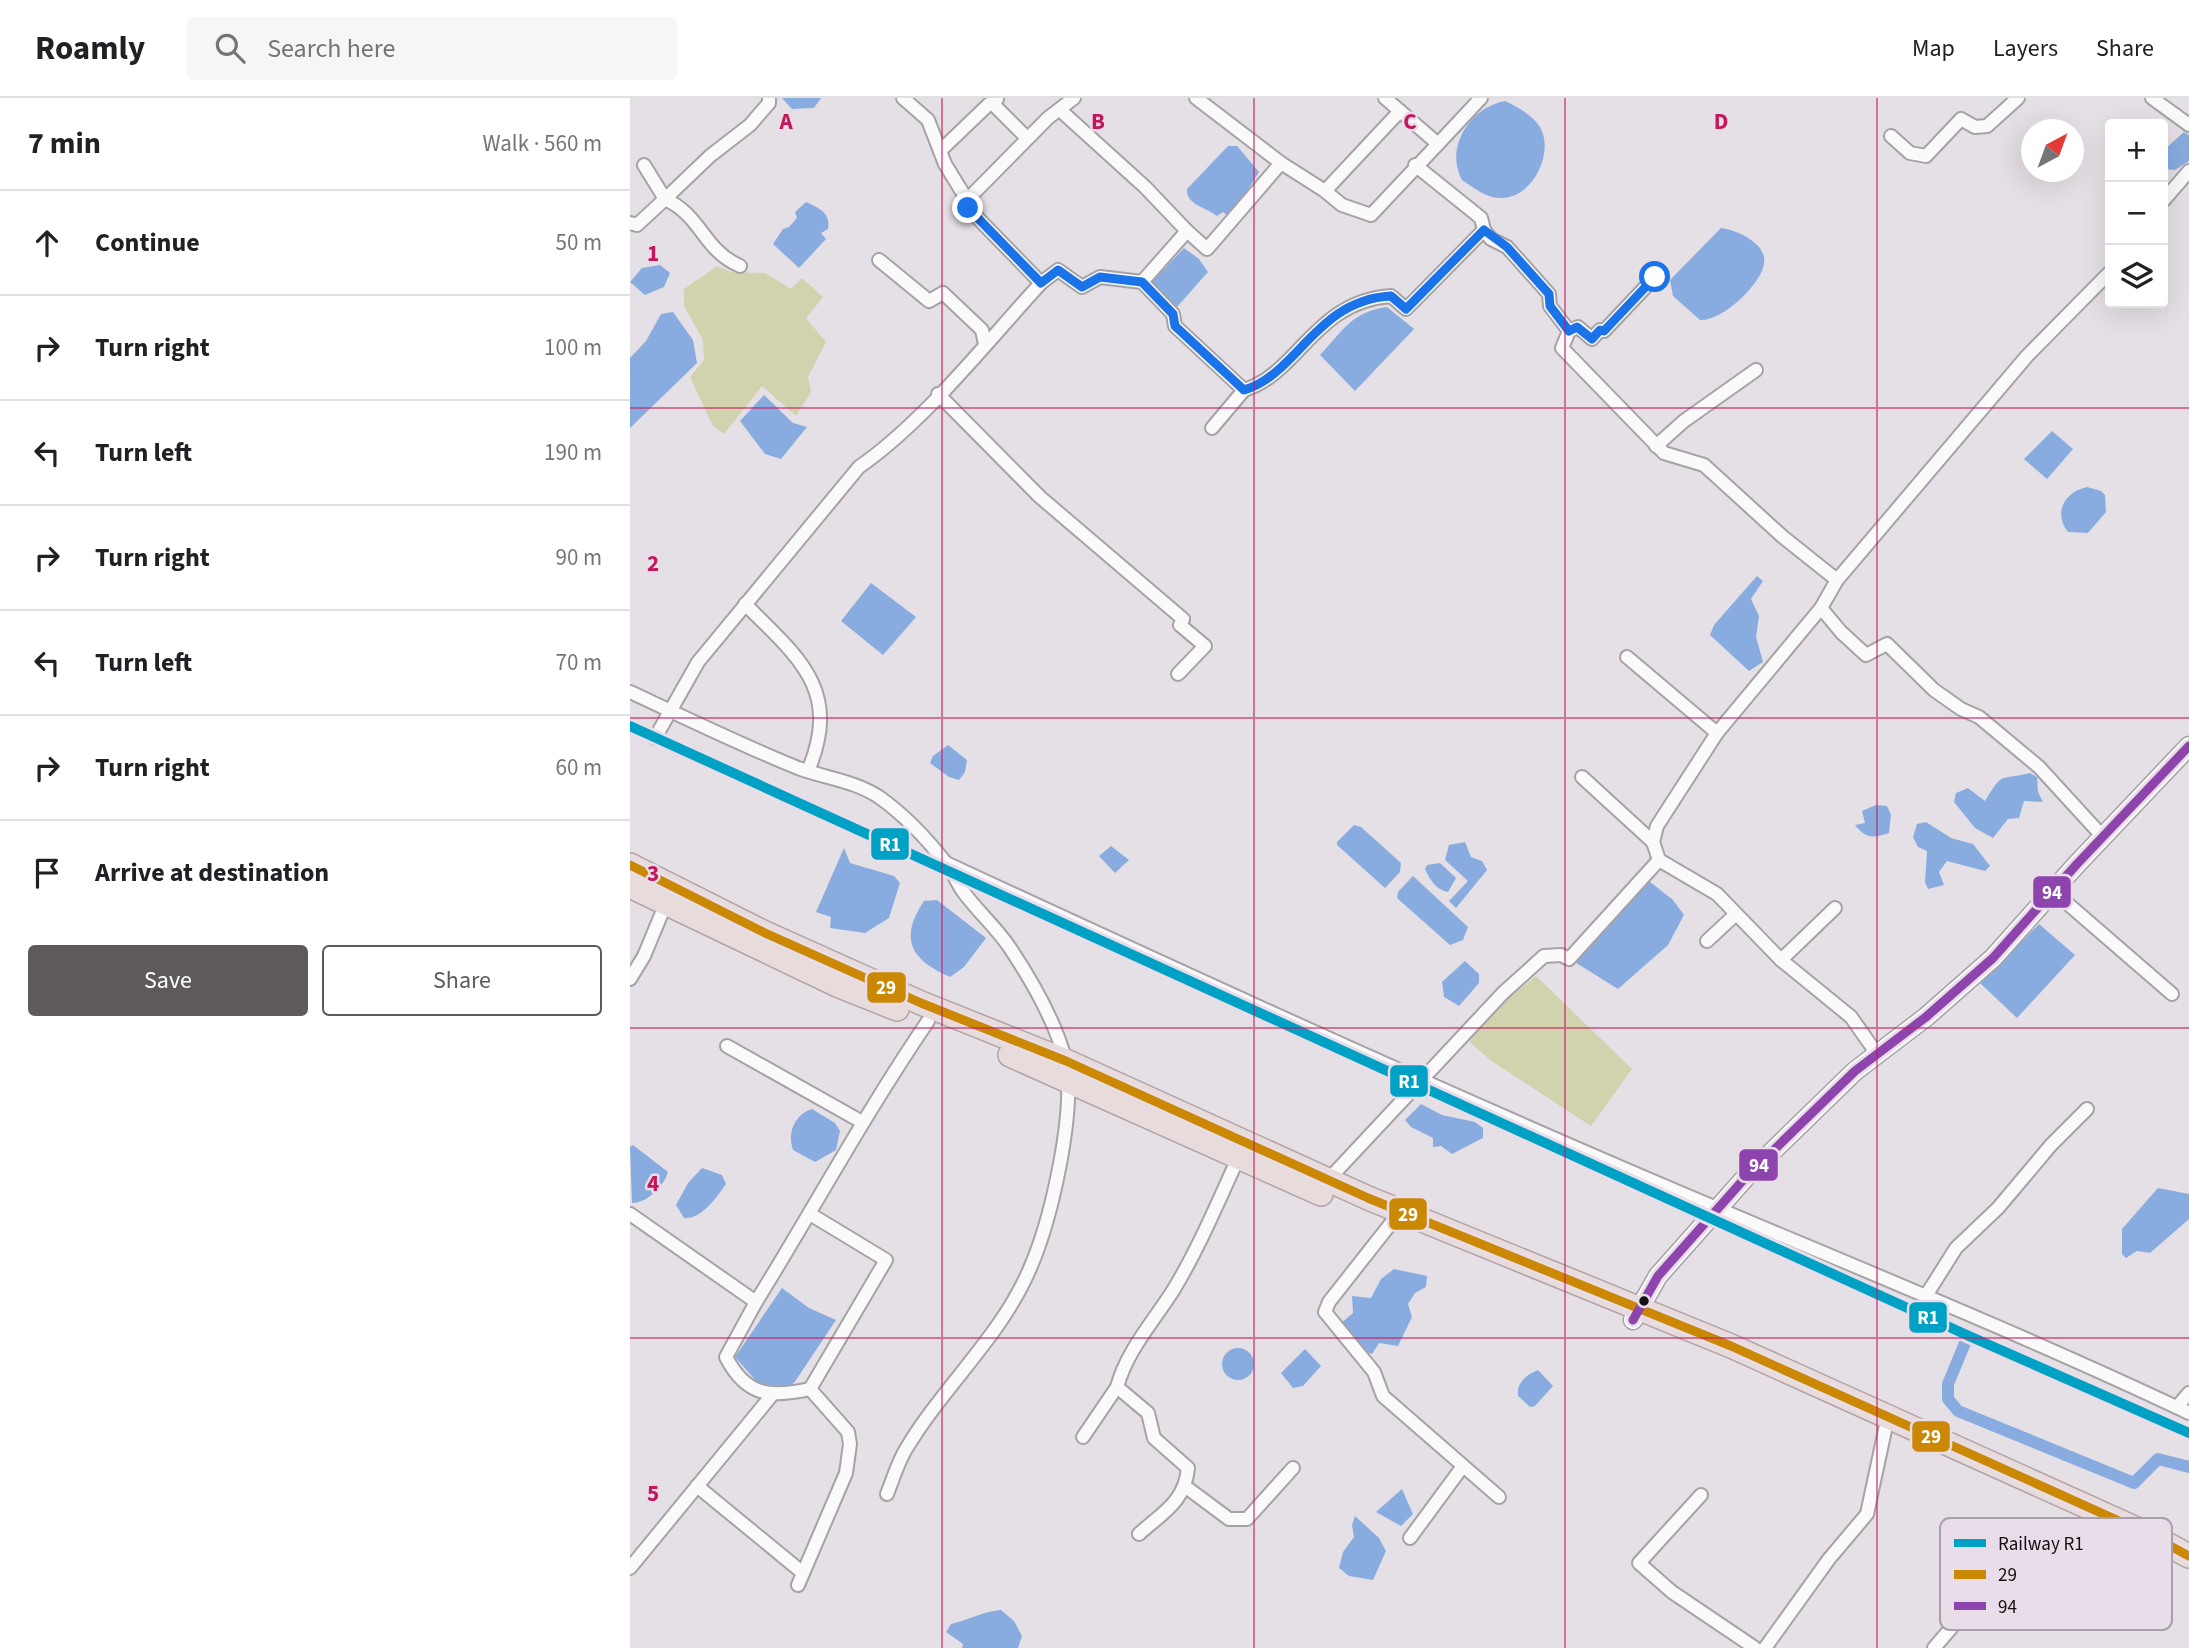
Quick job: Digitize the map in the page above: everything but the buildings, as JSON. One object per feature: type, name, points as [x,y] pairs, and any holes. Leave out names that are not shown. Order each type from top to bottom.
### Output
[{"type":"highway","points":[[630,864],[841,968],[1242,1150],[1391,1222],[1636,1314]]},
{"type":"highway","points":[[630,886],[837,985],[1066,1071]]},
{"type":"highway","points":[[1242,1150],[1328,1180],[2102,1518]]},
{"type":"highway","points":[[1886,1423],[2081,1518]]},
{"type":"highway","points":[[2172,1549],[2189,1556]]},
{"type":"highway","points":[[2172,1564],[2189,1573]]},
{"type":"street","points":[[630,223],[637,225],[710,156],[750,125],[769,103],[769,98]]},
{"type":"street","points":[[904,98],[928,120],[940,151],[967,200],[968,208],[1041,283]]},
{"type":"street","points":[[967,200],[1027,138],[1074,98]]},
{"type":"street","points":[[1196,98],[1281,163],[1342,205],[1371,215],[1415,165],[1481,98]]},
{"type":"street","points":[[1385,98],[1438,144]]},
{"type":"street","points":[[1891,136],[1910,153],[1926,156],[1961,120],[1975,127],[1987,126],[2018,98]]},
{"type":"street","points":[[2152,98],[2189,125]]},
{"type":"street","points":[[940,151],[995,101],[1027,138]]},
{"type":"street","points":[[1060,110],[1145,187],[1207,249],[1281,163]]},
{"type":"street","points":[[1325,191],[1400,111]]},
{"type":"street","points":[[645,165],[665,199],[698,224],[710,247],[722,258],[740,266]]},
{"type":"street","points":[[1415,165],[1481,218],[1484,230],[1507,247],[1549,294],[1550,306],[1569,331]]},
{"type":"street","points":[[2168,195],[2189,171]]},
{"type":"street","points":[[1212,428],[1244,390],[1260,386],[1325,322],[1339,313],[1383,296],[1391,296],[1406,309],[1484,230]]},
{"type":"street","points":[[1142,282],[1187,231]]},
{"type":"street","points":[[879,260],[929,301],[943,293],[982,330],[985,344]]},
{"type":"street","points":[[655,738],[668,710],[698,662],[859,467],[887,448],[1041,283],[1058,270],[1082,287],[1100,277],[1142,282],[1173,314],[1175,326],[1244,390]]},
{"type":"street","points":[[1655,277],[1604,331],[1600,330],[1592,339],[1577,327],[1569,331],[1562,348],[1609,393],[1656,446],[1671,456],[1704,465],[1783,537],[1837,580]]},
{"type":"street","points":[[1653,842],[1657,826],[1717,733],[1821,608],[1837,580],[2027,356],[2105,277]]},
{"type":"street","points":[[1656,446],[1684,421],[1756,370]]},
{"type":"street","points":[[938,394],[1040,497],[1183,619],[1180,625],[1205,646],[1178,674]]},
{"type":"street","points":[[745,604],[807,670],[817,691],[822,733],[808,771]]},
{"type":"street","points":[[1821,608],[1841,632],[1866,655],[1887,644],[1941,695],[1979,716],[2039,768],[2103,836]]},
{"type":"street","points":[[1627,657],[1717,733]]},
{"type":"street","points":[[630,692],[808,771],[851,783],[879,797],[914,827],[946,863],[961,889],[995,926],[1032,984],[1066,1071],[1067,1112],[1058,1172],[1032,1265],[998,1328],[935,1406],[905,1451],[887,1494]]},
{"type":"street","points":[[1636,1314],[1658,1276],[1717,1208],[1855,1072],[1926,1017],[1993,958],[2103,836],[2187,754]]},
{"type":"street","points":[[1582,777],[1653,842],[1659,860],[1709,886],[1781,960],[1851,1017],[1877,1054]]},
{"type":"street","points":[[1328,1180],[1503,993],[1544,956],[1561,955],[1569,959],[1659,860]]},
{"type":"street","points":[[946,863],[1423,1080],[1717,1208],[1927,1294],[2183,1410],[2189,1392]]},
{"type":"street","points":[[2053,891],[2172,994]]},
{"type":"street","points":[[630,979],[644,956],[666,903]]},
{"type":"street","points":[[1781,960],[1835,908]]},
{"type":"street","points":[[1707,941],[1736,914]]},
{"type":"street","points":[[810,1389],[772,1395],[736,1377],[726,1357],[862,1122],[928,1021]]},
{"type":"street","points":[[727,1046],[862,1122]]},
{"type":"street","points":[[1927,1294],[1956,1248],[1998,1208],[2051,1145],[2087,1109]]},
{"type":"street","points":[[1083,1437],[1117,1387],[1132,1351],[1174,1289],[1242,1150]]},
{"type":"street","points":[[630,1214],[757,1302]]},
{"type":"street","points":[[810,1214],[886,1260],[810,1389]]},
{"type":"street","points":[[1391,1222],[1329,1301],[1325,1312],[1374,1372],[1383,1396],[1499,1497]]},
{"type":"street","points":[[1117,1387],[1148,1413],[1154,1438],[1188,1468],[1186,1487],[1139,1534]]},
{"type":"street","points":[[697,1486],[801,1579],[846,1473],[850,1444],[848,1432],[810,1389]]},
{"type":"street","points":[[630,1568],[772,1395]]},
{"type":"street","points":[[1765,1648],[1829,1559],[1867,1514],[1886,1423]]},
{"type":"street","points":[[1410,1538],[1463,1466]]},
{"type":"street","points":[[1186,1487],[1229,1519],[1247,1519],[1293,1468]]},
{"type":"street","points":[[1701,1495],[1639,1563],[1672,1592],[1755,1648]]},
{"type":"street","points":[[1934,1648],[1949,1630]]},
{"type":"green space","points":[[717,266],[731,272],[765,273],[791,289],[802,278],[823,297],[806,318],[826,342],[808,377],[811,392],[796,416],[762,386],[724,434],[713,426],[690,377],[704,360],[703,340],[684,306],[684,289]]},
{"type":"green space","points":[[1536,976],[1632,1069],[1591,1126],[1490,1060],[1470,1042],[1490,1014]]},
{"type":"water","points":[[782,98],[821,98],[814,108],[792,109]]},
{"type":"water","points":[[1505,101],[1537,123],[1544,138],[1545,149],[1538,172],[1523,191],[1513,196],[1496,198],[1462,180],[1456,155],[1464,130],[1472,120],[1481,111]]},
{"type":"water","points":[[2184,132],[2189,135],[2189,161],[2175,170],[2168,169],[2168,146]]},
{"type":"water","points":[[1228,146],[1237,146],[1259,172],[1230,218],[1223,212],[1217,216],[1193,202],[1187,189]]},
{"type":"water","points":[[806,202],[826,215],[828,229],[821,233],[826,239],[799,268],[773,244],[783,229],[789,227],[797,218],[795,212]]},
{"type":"water","points":[[1721,228],[1742,235],[1756,244],[1764,257],[1764,264],[1755,282],[1739,301],[1719,315],[1700,320],[1673,296],[1670,280]]},
{"type":"water","points":[[1184,248],[1199,259],[1208,272],[1176,308],[1149,285]]},
{"type":"water","points":[[660,265],[670,273],[664,287],[645,295],[630,282],[642,268]]},
{"type":"water","points":[[1387,307],[1414,329],[1355,391],[1320,355],[1356,318]]},
{"type":"water","points":[[673,312],[693,340],[697,363],[630,428],[630,358],[646,341],[661,314]]},
{"type":"water","points":[[764,395],[793,423],[807,427],[781,459],[765,454],[740,421]]},
{"type":"water","points":[[2052,431],[2073,449],[2047,479],[2024,459]]},
{"type":"water","points":[[2087,487],[2105,495],[2106,512],[2088,533],[2068,532],[2061,518],[2063,504],[2072,493]]},
{"type":"water","points":[[1757,576],[1763,581],[1751,599],[1759,616],[1756,637],[1763,662],[1749,671],[1710,635],[1714,625]]},
{"type":"water","points":[[871,583],[916,617],[883,655],[841,621]]},
{"type":"water","points":[[948,745],[967,760],[965,772],[959,780],[949,777],[930,763],[933,756]]},
{"type":"water","points":[[2030,773],[2037,777],[2038,792],[2043,802],[2024,801],[2019,818],[2008,819],[1993,838],[1975,828],[1954,802],[1956,793],[1968,788],[1985,801],[2002,779]]},
{"type":"water","points":[[1876,805],[1887,806],[1891,815],[1889,833],[1870,836],[1855,825],[1865,823],[1862,811]]},
{"type":"water","points":[[1926,822],[1951,838],[1973,844],[1990,866],[1985,871],[1947,861],[1939,872],[1944,885],[1928,889],[1925,882],[1927,851],[1918,847],[1913,837],[1917,824]]},
{"type":"water","points":[[1354,825],[1361,827],[1401,863],[1400,872],[1385,888],[1337,845]]},
{"type":"water","points":[[1465,842],[1471,857],[1482,861],[1487,870],[1456,908],[1449,901],[1468,881],[1445,860],[1449,845]]},
{"type":"water","points":[[1111,846],[1129,860],[1115,873],[1099,856]]},
{"type":"water","points":[[844,848],[850,863],[894,876],[900,883],[889,918],[865,933],[830,928],[831,917],[816,912]]},
{"type":"water","points":[[1440,863],[1456,878],[1448,892],[1434,884],[1425,869],[1427,865]]},
{"type":"water","points":[[1413,876],[1468,927],[1463,940],[1450,945],[1397,898],[1398,892]]},
{"type":"water","points":[[1649,881],[1673,900],[1684,915],[1668,945],[1618,989],[1573,961]]},
{"type":"water","points":[[937,900],[986,938],[964,967],[950,977],[936,970],[918,955],[911,937],[916,914],[924,901]]},
{"type":"water","points":[[2039,924],[2075,955],[2017,1018],[1980,983]]},
{"type":"water","points":[[1465,961],[1479,974],[1479,983],[1459,1006],[1444,997],[1442,982]]},
{"type":"water","points":[[1421,1104],[1442,1115],[1475,1122],[1483,1128],[1483,1138],[1452,1154],[1441,1146],[1433,1147],[1433,1138],[1411,1127],[1405,1120]]},
{"type":"water","points":[[812,1109],[835,1123],[840,1131],[836,1150],[815,1162],[793,1150],[791,1144],[796,1120]]},
{"type":"water","points":[[633,1145],[668,1172],[654,1193],[632,1203],[630,1147]]},
{"type":"water","points":[[702,1168],[722,1175],[726,1184],[702,1212],[684,1218],[676,1205],[688,1183]]},
{"type":"water","points":[[2158,1188],[2189,1194],[2189,1219],[2150,1253],[2137,1251],[2126,1258],[2122,1254],[2122,1229]]},
{"type":"water","points":[[1394,1269],[1427,1276],[1426,1287],[1415,1293],[1408,1304],[1412,1317],[1398,1346],[1379,1343],[1372,1354],[1359,1349],[1340,1324],[1353,1313],[1352,1296],[1371,1298],[1381,1279]]},
{"type":"water","points":[[782,1288],[809,1308],[836,1320],[794,1383],[779,1392],[757,1382],[735,1357]]},
{"type":"water","points":[[1238,1348],[1249,1353],[1254,1364],[1249,1375],[1238,1380],[1227,1375],[1222,1364],[1227,1353]]},
{"type":"water","points":[[1305,1349],[1321,1366],[1303,1386],[1293,1388],[1281,1373]]},
{"type":"water","points":[[1538,1370],[1553,1386],[1535,1406],[1530,1407],[1518,1396],[1519,1387],[1526,1377]]},
{"type":"water","points":[[1402,1489],[1413,1514],[1401,1526],[1376,1512]]},
{"type":"water","points":[[1355,1516],[1379,1538],[1386,1551],[1373,1580],[1349,1576],[1339,1568],[1343,1552],[1354,1537],[1352,1525]]},
{"type":"water","points":[[1001,1610],[1014,1621],[1022,1636],[1018,1648],[962,1648],[963,1644],[946,1632],[951,1624]]},
{"type":"waterway","points":[[1965,1343],[1948,1384],[1948,1399],[1958,1411],[2134,1483],[2158,1459],[2189,1467]]},
{"type":"rail line","name":"R1","points":[[630,726],[1969,1336],[2189,1433]]},
{"type":"transit line","name":"94","points":[[1633,1320],[1658,1276],[1745,1178],[1855,1071],[1926,1017],[1993,958],[2077,864],[2189,746]]},
{"type":"transit line","name":"29","points":[[630,865],[763,932],[921,1003],[1066,1061],[1368,1198],[1731,1346],[2112,1518]]},
{"type":"transit line","name":"29","points":[[2172,1547],[2189,1556]]},
{"type":"route","points":[[968,208],[1041,283],[1058,270],[1082,287],[1100,277],[1142,282],[1173,314],[1175,326],[1244,390],[1260,386],[1325,322],[1339,313],[1375,297],[1391,296],[1406,309],[1484,230],[1491,239],[1507,247],[1549,294],[1550,306],[1569,331],[1577,327],[1592,339],[1600,330],[1604,331],[1655,277]]}]
